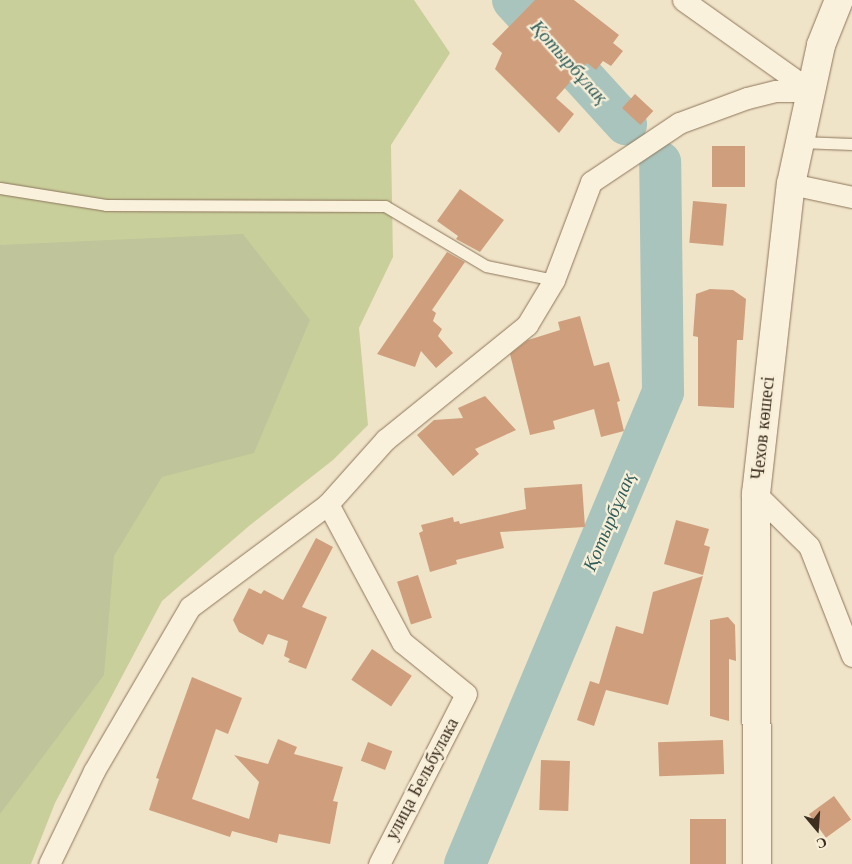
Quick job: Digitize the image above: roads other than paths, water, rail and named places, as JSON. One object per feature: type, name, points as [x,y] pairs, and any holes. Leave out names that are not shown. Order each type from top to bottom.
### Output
[{"type":"main road","name":"Чехов көшесі","points":[[757,864],[756,494],[791,184],[821,45],[839,0]]},
{"type":"street","points":[[682,0],[810,91]]},
{"type":"street","points":[[49,864],[94,771],[190,608],[328,504],[385,440],[526,325],[554,280],[591,182],[679,123],[776,90],[810,91]]},
{"type":"street","points":[[791,184],[852,197]]},
{"type":"street","points":[[756,494],[809,546],[852,656]]},
{"type":"street","name":"улица Бельбулака","points":[[328,504],[402,642],[466,694],[379,864]]},
{"type":"lane","points":[[800,142],[852,144]]},
{"type":"lane","points":[[0,188],[106,205],[385,206],[486,266],[554,280]]},
{"type":"waterway","name":"Қотырбұлақ","points":[[513,0],[626,124]]},
{"type":"waterway","name":"Қотырбұлақ","points":[[465,864],[663,392],[660,162]]}]
